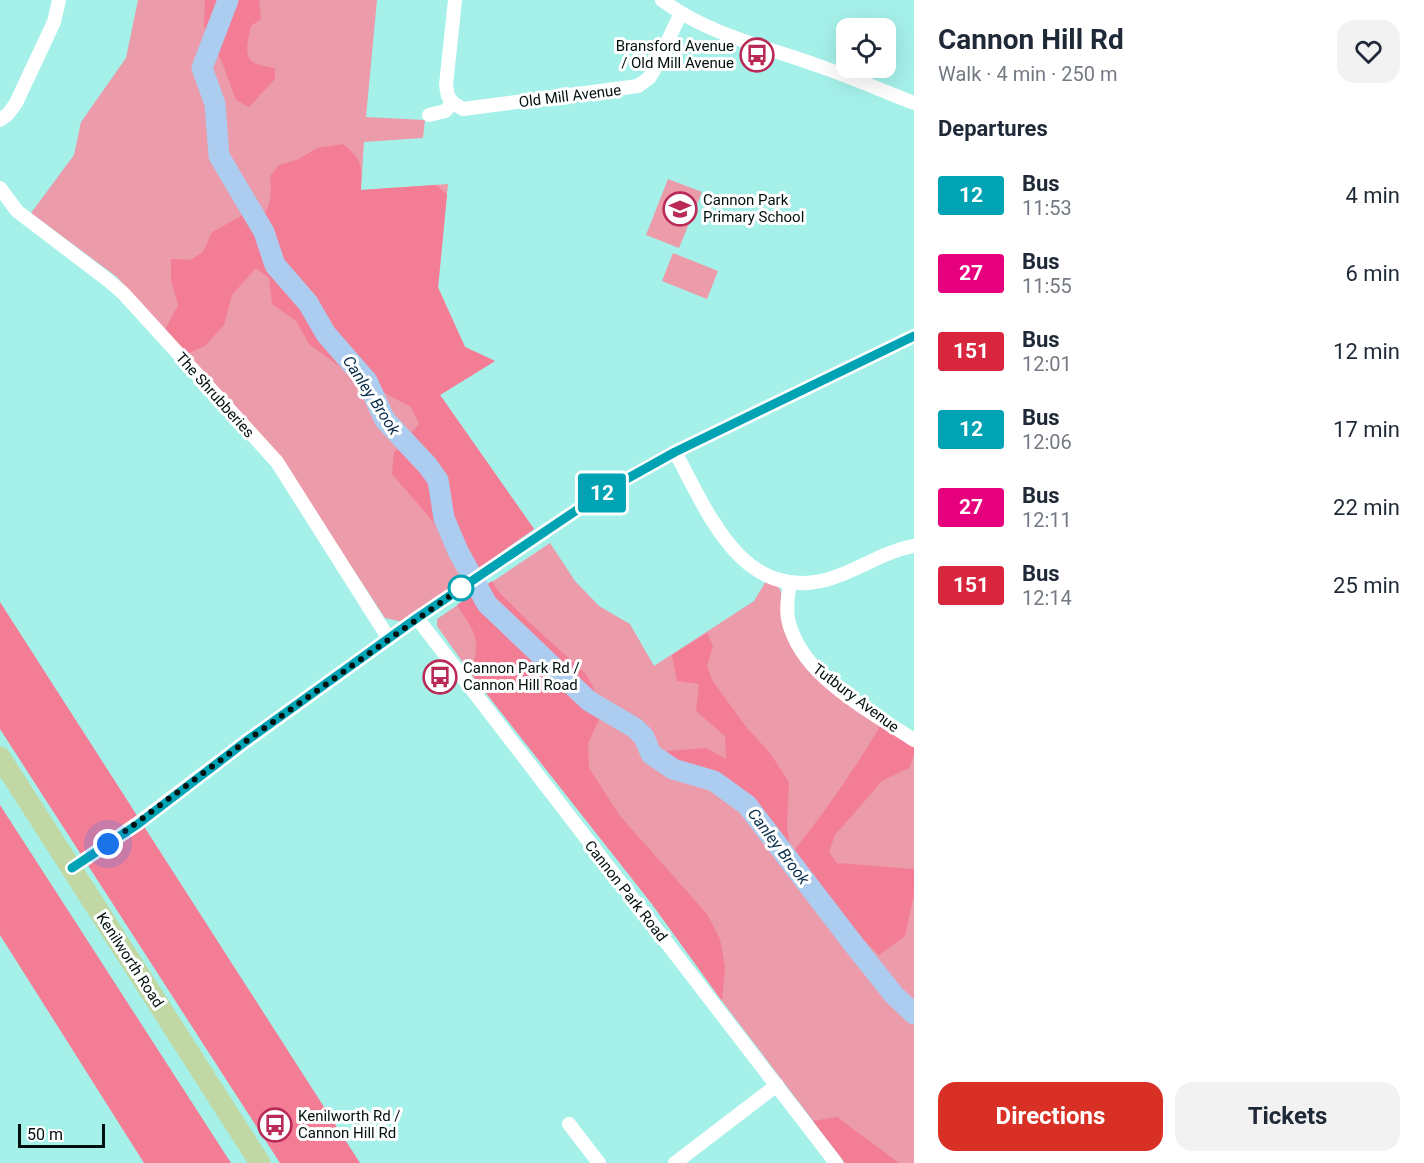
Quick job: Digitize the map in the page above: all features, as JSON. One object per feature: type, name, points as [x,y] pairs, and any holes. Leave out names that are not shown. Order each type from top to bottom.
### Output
[{"type":"main road","name":"Kenilworth Road","points":[[0,757],[260,1163]]},
{"type":"street","points":[[0,120],[16,103],[54,22],[59,0]]},
{"type":"street","points":[[429,115],[445,111],[453,103],[448,96],[446,85],[455,0]]},
{"type":"street","points":[[662,0],[681,13],[733,37],[819,66],[914,104]]},
{"type":"street","name":"Old Mill Avenue","points":[[453,103],[463,109],[638,86],[649,78],[654,70],[681,13]]},
{"type":"street","name":"The Shrubberies","points":[[0,188],[17,211],[123,293],[277,462],[389,639]]},
{"type":"street","points":[[72,868],[138,824],[245,742],[417,618],[605,491],[675,452],[914,336]]},
{"type":"street","points":[[675,452],[723,538],[747,564],[756,570],[790,582],[802,583],[828,579],[884,553],[914,546]]},
{"type":"street","name":"Tutbury Avenue","points":[[790,582],[788,620],[796,641],[810,663],[839,689],[914,740]]},
{"type":"street","name":"Cannon Park Road","points":[[417,618],[836,1163]]},
{"type":"street","points":[[675,1163],[777,1085]]},
{"type":"street","points":[[569,1124],[599,1163]]},
{"type":"shaded area","points":[[138,0],[377,0],[366,117],[425,120],[423,138],[364,142],[361,190],[448,184],[438,287],[465,347],[495,361],[440,395],[534,529],[403,622],[385,618],[280,457],[117,277],[31,213],[74,155],[81,122],[126,58]]},
{"type":"shaded area","points":[[205,0],[259,0],[261,19],[251,26],[248,56],[256,64],[275,68],[275,79],[249,107],[236,100],[222,62],[204,26]]},
{"type":"shaded area","points":[[343,144],[355,155],[360,164],[361,190],[436,185],[447,194],[438,288],[465,347],[495,361],[440,395],[534,529],[479,568],[462,547],[435,524],[392,474],[394,453],[419,424],[411,407],[351,375],[309,344],[296,321],[272,304],[269,278],[256,268],[232,295],[224,325],[205,346],[187,354],[165,330],[178,305],[171,280],[171,259],[190,260],[203,252],[212,232],[243,215],[255,225],[269,203],[270,176],[279,165],[299,159],[317,148]]},
{"type":"shaded area","points":[[668,179],[702,192],[679,248],[646,235]]},
{"type":"shaded area","points":[[673,253],[718,271],[707,299],[662,281]]},
{"type":"shaded area","points":[[550,543],[575,581],[599,606],[630,624],[654,666],[754,601],[766,581],[774,584],[782,593],[796,653],[804,665],[816,678],[849,704],[914,747],[914,1163],[845,1163],[722,1001],[652,904],[471,674],[437,626],[437,619]]},
{"type":"shaded area","points":[[492,581],[498,591],[530,623],[586,674],[594,689],[599,719],[588,744],[589,768],[620,816],[707,914],[720,939],[725,967],[722,1001],[652,904],[471,674],[476,651],[475,636],[457,605]]},
{"type":"shaded area","points":[[0,602],[360,1163],[280,1163],[0,729]]},
{"type":"shaded area","points":[[707,633],[713,646],[707,666],[712,680],[747,728],[770,753],[789,782],[787,826],[790,847],[746,792],[707,771],[674,761],[667,751],[706,748],[726,759],[725,736],[696,711],[699,684],[677,681],[672,655]]},
{"type":"shaded area","points":[[881,725],[914,747],[914,755],[909,768],[882,781],[835,835],[829,852],[837,863],[914,869],[914,894],[905,936],[879,955],[860,936],[792,853],[839,790]]},
{"type":"shaded area","points":[[0,805],[231,1163],[144,1163],[0,935]]},
{"type":"shaded area","points":[[837,1117],[899,1163],[845,1163],[813,1121]]},
{"type":"waterway","name":"Canley Brook","points":[[228,0],[202,68],[215,104],[219,156],[264,232],[275,265],[308,303],[326,334],[367,381],[385,420],[438,480],[444,518],[458,551],[487,604],[589,701],[635,728],[644,737],[651,754],[673,769],[714,781],[747,805],[894,995],[914,1014]]},
{"type":"bus line","name":"12","points":[[72,868],[138,824],[245,742],[417,618],[605,491],[675,452],[914,336]]},
{"type":"place","name":"Bransford Avenue / Old Mill Avenue","points":[[757,55]]},
{"type":"place","name":"Cannon Park Primary School","points":[[680,209]]},
{"type":"place","name":"Cannon Park Rd / Cannon Hill Road","points":[[440,677]]},
{"type":"place","name":"Kenilworth Rd / Cannon Hill Rd","points":[[275,1125]]},
{"type":"route","points":[[108,844],[138,824],[245,742],[461,588]]}]
